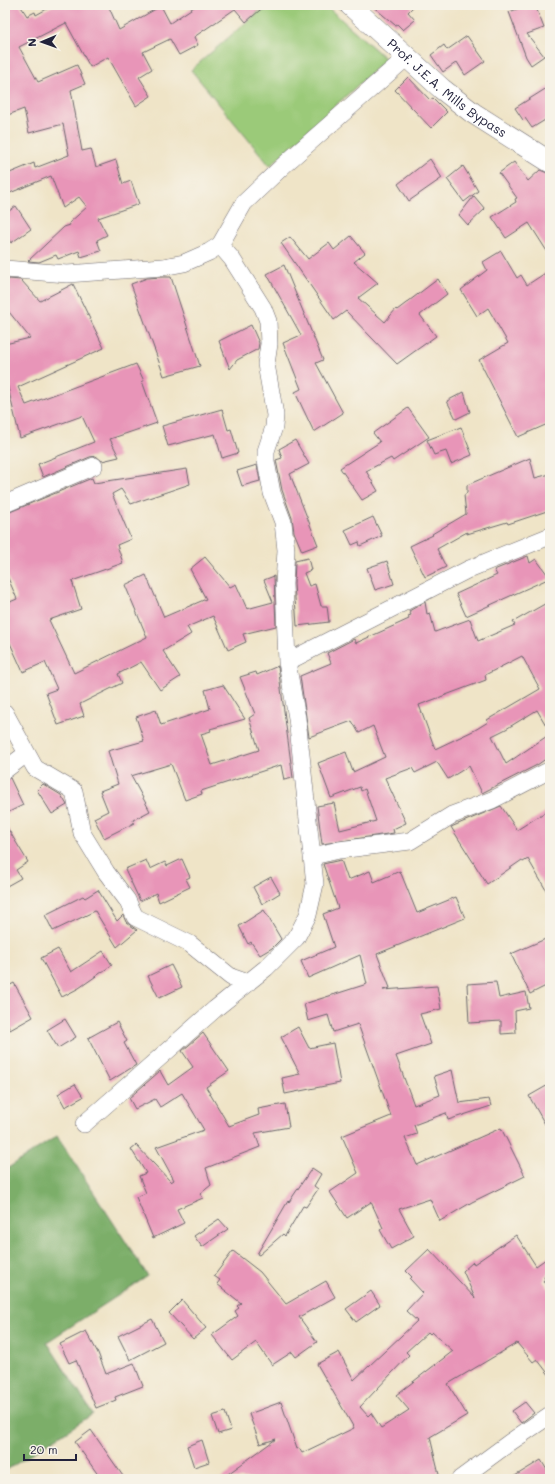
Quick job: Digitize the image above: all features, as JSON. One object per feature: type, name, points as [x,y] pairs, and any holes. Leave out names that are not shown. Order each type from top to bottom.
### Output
[{"type":"street","name":"Prof. J.E.A. Mills Bypass","points":[[350,5],[408,56],[442,90],[473,113],[550,162]]},
{"type":"street","points":[[5,270],[67,274],[163,267],[184,263],[220,246],[244,203],[285,164],[408,56]]},
{"type":"street","points":[[84,1124],[215,1009],[266,968],[296,938],[308,915],[315,884],[297,718],[287,662],[284,584],[286,550],[283,522],[272,493],[266,461],[266,451],[274,427],[275,415],[266,364],[269,344],[268,320],[232,259],[220,246]]},
{"type":"street","points":[[5,504],[94,466]]},
{"type":"street","points":[[287,662],[469,569],[550,536]]},
{"type":"street","points":[[5,713],[35,768],[74,791],[82,833],[106,872],[126,900],[135,917],[190,944],[231,977],[248,983]]},
{"type":"street","points":[[5,770],[26,754]]},
{"type":"street","points":[[313,856],[339,850],[410,841],[452,815],[492,800],[546,772]]},
{"type":"street","points":[[460,1479],[509,1442],[550,1415]]},
{"type":"green space","points":[[266,5],[325,5],[386,59],[270,166],[191,70]]},
{"type":"green space","points":[[57,1136],[148,1276],[47,1342],[93,1414],[5,1471],[5,1170]]},
{"type":"building","points":[[5,5],[20,5],[27,16],[35,12],[36,15],[54,5],[108,5],[119,30],[161,6],[170,23],[197,5],[266,5],[246,22],[235,9],[194,37],[198,45],[179,55],[170,39],[143,52],[152,69],[139,77],[151,96],[136,106],[108,57],[90,67],[66,23],[19,47],[38,82],[77,65],[85,84],[71,90],[82,151],[91,149],[96,167],[116,160],[123,184],[131,181],[139,204],[98,218],[107,235],[97,240],[101,251],[81,257],[79,251],[58,259],[56,255],[39,262],[28,261],[64,227],[70,225],[69,223],[87,207],[79,197],[63,208],[51,176],[5,195],[5,175],[34,163],[35,168],[69,155],[63,124],[29,133],[24,109],[5,116]]},
{"type":"building","points":[[371,5],[415,5],[408,12],[415,20],[403,30]]},
{"type":"building","points":[[528,5],[535,5],[544,28],[527,34],[544,56],[531,65],[526,57],[509,12]]},
{"type":"building","points":[[467,36],[485,61],[465,75],[457,62],[443,72],[431,55],[444,45],[447,50]]},
{"type":"building","points":[[408,77],[430,100],[433,98],[447,112],[431,128],[395,90]]},
{"type":"building","points":[[550,86],[550,117],[532,128],[525,118],[523,120],[515,108]]},
{"type":"building","points":[[430,159],[442,178],[409,201],[398,184]]},
{"type":"building","points":[[514,162],[528,181],[540,170],[550,174],[550,256],[529,223],[506,238],[492,217],[516,202],[515,199],[517,198],[499,173]]},
{"type":"building","points":[[463,166],[478,191],[464,202],[447,179]]},
{"type":"building","points":[[474,196],[485,209],[468,225],[459,215]]},
{"type":"building","points":[[16,206],[31,229],[11,243],[5,234],[5,214]]},
{"type":"building","points":[[351,236],[365,253],[354,262],[378,283],[358,298],[385,322],[396,309],[397,310],[438,279],[447,294],[420,315],[436,336],[397,364],[346,311],[334,320],[281,243],[290,237],[308,259],[329,243],[334,250]]},
{"type":"building","points":[[501,251],[517,278],[521,275],[527,285],[550,270],[550,423],[518,437],[479,360],[508,343],[488,308],[477,316],[461,290],[487,270],[483,262]]},
{"type":"building","points":[[284,265],[323,360],[316,363],[343,413],[314,432],[295,392],[301,389],[283,343],[301,335],[267,274]]},
{"type":"building","points":[[171,277],[200,366],[164,376],[131,284],[147,278]]},
{"type":"building","points":[[9,279],[21,280],[40,301],[73,284],[104,348],[18,387],[26,405],[136,364],[144,381],[142,381],[157,423],[110,439],[119,457],[102,461],[96,456],[90,457],[43,477],[38,464],[94,442],[82,416],[20,438],[5,375],[5,344],[30,338],[5,307],[5,283]]},
{"type":"building","points":[[251,325],[259,343],[258,349],[237,360],[230,369],[219,341]]},
{"type":"building","points":[[464,392],[470,412],[456,419],[447,401]]},
{"type":"building","points":[[408,408],[429,437],[393,461],[391,458],[366,471],[378,491],[362,500],[340,468],[380,442],[373,433]]},
{"type":"building","points":[[222,409],[228,430],[231,429],[238,453],[222,458],[215,434],[168,446],[162,426]]},
{"type":"building","points":[[461,427],[472,455],[451,464],[446,451],[434,455],[427,440]]},
{"type":"building","points":[[295,440],[309,464],[290,474],[318,545],[302,551],[294,532],[292,518],[282,490],[276,460],[282,458],[279,449]]},
{"type":"building","points":[[530,458],[535,478],[550,474],[550,510],[508,524],[507,522],[467,534],[467,532],[437,549],[446,567],[425,577],[410,546],[433,535],[432,534],[466,514],[464,495],[467,493],[467,485]]},
{"type":"building","points":[[257,465],[260,481],[242,486],[237,471]]},
{"type":"building","points":[[187,469],[190,484],[131,504],[121,489],[112,494],[131,539],[117,545],[123,563],[72,581],[81,609],[49,620],[74,673],[147,637],[125,585],[146,575],[164,617],[206,599],[190,569],[205,557],[230,587],[236,584],[247,609],[273,602],[264,580],[274,576],[276,626],[243,634],[246,642],[228,650],[213,616],[187,627],[191,634],[163,651],[180,677],[160,690],[141,662],[118,674],[122,683],[80,704],[84,716],[58,725],[46,693],[57,689],[45,662],[23,672],[5,632],[5,604],[17,599],[5,571],[5,514],[92,478],[94,483]]},
{"type":"building","points":[[373,517],[382,536],[360,546],[359,542],[352,545],[345,530]]},
{"type":"building","points":[[528,556],[530,563],[536,559],[550,578],[466,616],[456,594],[497,575],[494,570]]},
{"type":"building","points":[[308,558],[311,570],[304,573],[309,586],[315,584],[321,606],[327,606],[329,622],[297,626],[294,584],[295,561]]},
{"type":"building","points":[[387,561],[394,584],[375,590],[367,568]]},
{"type":"building","points":[[550,601],[550,732],[537,710],[492,736],[506,764],[550,734],[550,756],[537,765],[482,793],[469,766],[448,779],[437,762],[415,773],[412,768],[385,778],[406,823],[393,829],[394,833],[322,844],[317,806],[334,803],[340,830],[376,821],[365,789],[361,791],[360,787],[331,798],[318,763],[346,752],[353,772],[385,757],[373,726],[359,733],[352,721],[309,737],[300,676],[331,663],[327,653],[354,639],[356,643],[409,619],[408,616],[411,615],[409,611],[425,602],[427,614],[430,613],[435,632],[470,619],[478,641],[515,625],[513,622]],"holes":[[[522,656],[540,689],[487,720],[488,722],[475,730],[435,749],[419,705],[486,680],[485,675]]]},
{"type":"building","points":[[278,666],[293,778],[284,780],[281,765],[201,791],[202,794],[185,800],[171,764],[131,776],[150,811],[133,820],[134,823],[104,838],[94,818],[108,811],[100,791],[118,784],[108,751],[144,741],[136,717],[156,710],[161,725],[210,709],[205,690],[223,685],[245,719],[210,729],[211,731],[201,734],[212,765],[259,750],[249,718],[255,714],[240,677],[256,672],[257,675]]},
{"type":"building","points":[[10,778],[23,805],[5,814],[5,780]]},
{"type":"building","points":[[43,784],[61,795],[67,805],[52,814],[37,790]]},
{"type":"building","points":[[501,806],[517,830],[550,809],[550,897],[528,859],[523,862],[522,860],[487,884],[451,827]]},
{"type":"building","points":[[5,824],[28,862],[16,870],[21,878],[5,887]]},
{"type":"building","points":[[182,859],[190,877],[186,879],[190,887],[159,902],[156,893],[140,901],[125,869],[146,860],[150,869],[165,862],[167,866]]},
{"type":"building","points":[[341,860],[348,880],[370,871],[374,882],[400,871],[417,913],[456,897],[465,918],[377,954],[390,988],[383,990],[437,986],[441,1009],[420,1014],[431,1044],[396,1056],[414,1105],[440,1095],[434,1076],[452,1070],[459,1103],[489,1099],[491,1106],[448,1120],[446,1113],[414,1125],[417,1134],[405,1138],[417,1165],[501,1128],[525,1176],[472,1202],[440,1221],[430,1199],[399,1209],[414,1236],[391,1249],[380,1230],[383,1228],[371,1202],[347,1218],[330,1192],[358,1173],[342,1136],[391,1116],[358,1024],[333,1032],[328,1015],[308,1021],[304,1004],[367,984],[360,955],[308,978],[301,961],[334,947],[323,914],[338,908],[323,864]]},
{"type":"building","points":[[271,877],[280,893],[262,904],[253,887]]},
{"type":"building","points":[[98,890],[117,921],[123,915],[126,922],[137,930],[117,947],[95,911],[53,931],[45,915],[83,896],[85,898]]},
{"type":"building","points":[[264,910],[281,939],[272,948],[260,955],[251,942],[248,944],[239,926]]},
{"type":"building","points":[[550,937],[550,984],[530,994],[511,954]]},
{"type":"building","points":[[58,949],[71,972],[103,951],[112,965],[79,988],[62,997],[41,958]]},
{"type":"building","points":[[171,965],[182,987],[159,998],[148,976]]},
{"type":"building","points":[[496,982],[499,998],[526,992],[529,1008],[515,1011],[516,1033],[501,1034],[501,1021],[469,1023],[467,984]]},
{"type":"building","points":[[14,983],[33,1017],[10,1030],[5,1020],[5,988]]},
{"type":"building","points":[[65,1019],[76,1037],[58,1048],[47,1030]]},
{"type":"building","points":[[117,1022],[127,1041],[124,1043],[136,1065],[110,1081],[88,1038]]},
{"type":"building","points":[[298,1027],[309,1048],[333,1043],[340,1083],[285,1094],[282,1078],[300,1074],[281,1037]]},
{"type":"building","points":[[203,1033],[229,1071],[206,1087],[229,1126],[259,1115],[258,1109],[285,1104],[289,1127],[255,1133],[260,1147],[206,1168],[211,1185],[200,1194],[203,1198],[177,1209],[184,1223],[153,1238],[136,1197],[146,1193],[139,1176],[146,1173],[131,1149],[136,1145],[171,1182],[174,1180],[156,1147],[204,1130],[182,1093],[160,1107],[155,1099],[135,1109],[129,1098],[160,1071],[168,1085],[193,1067],[182,1051]]},
{"type":"building","points":[[75,1084],[83,1097],[65,1107],[58,1094]]},
{"type":"building","points":[[550,1084],[550,1133],[529,1096]]},
{"type":"building","points":[[312,1168],[321,1174],[314,1186],[318,1189],[306,1207],[303,1206],[285,1236],[283,1234],[259,1255],[257,1254],[288,1201],[289,1202]]},
{"type":"building","points":[[219,1219],[228,1229],[202,1247],[194,1236]]},
{"type":"building","points":[[516,1235],[536,1266],[550,1256],[550,1272],[544,1277],[545,1279],[543,1281],[550,1290],[550,1376],[537,1359],[533,1362],[517,1343],[448,1384],[467,1415],[430,1437],[440,1479],[221,1479],[276,1439],[260,1444],[249,1414],[281,1402],[297,1449],[299,1448],[302,1453],[354,1428],[317,1364],[339,1352],[354,1380],[417,1321],[406,1311],[423,1293],[410,1279],[412,1277],[406,1271],[429,1249],[475,1298],[463,1271],[473,1262],[474,1264]],"holes":[[[428,1332],[430,1334],[432,1332],[453,1351],[396,1395],[409,1410],[381,1428],[371,1413],[368,1416],[360,1407],[409,1355],[406,1352]]]},
{"type":"building","points":[[233,1251],[260,1272],[286,1304],[326,1281],[335,1297],[299,1317],[317,1342],[296,1357],[292,1352],[272,1365],[256,1342],[232,1360],[212,1335],[238,1316],[235,1311],[239,1308],[237,1306],[241,1303],[217,1284],[220,1280],[214,1276]]},
{"type":"building","points":[[371,1291],[380,1305],[356,1322],[346,1309]]},
{"type":"building","points":[[182,1300],[206,1328],[193,1339],[169,1313]]},
{"type":"building","points":[[152,1319],[164,1342],[130,1360],[118,1336]]},
{"type":"building","points":[[86,1331],[98,1353],[106,1374],[134,1363],[143,1386],[115,1397],[116,1400],[96,1408],[76,1360],[69,1363],[60,1344]]},
{"type":"building","points":[[525,1402],[534,1413],[521,1423],[512,1411]]},
{"type":"building","points":[[225,1412],[231,1430],[218,1434],[212,1416]]},
{"type":"building","points":[[91,1430],[125,1479],[101,1479],[75,1442]]},
{"type":"building","points":[[202,1440],[209,1462],[194,1467],[187,1446]]},
{"type":"building","points":[[541,1460],[550,1475],[550,1479],[510,1479]]}]
